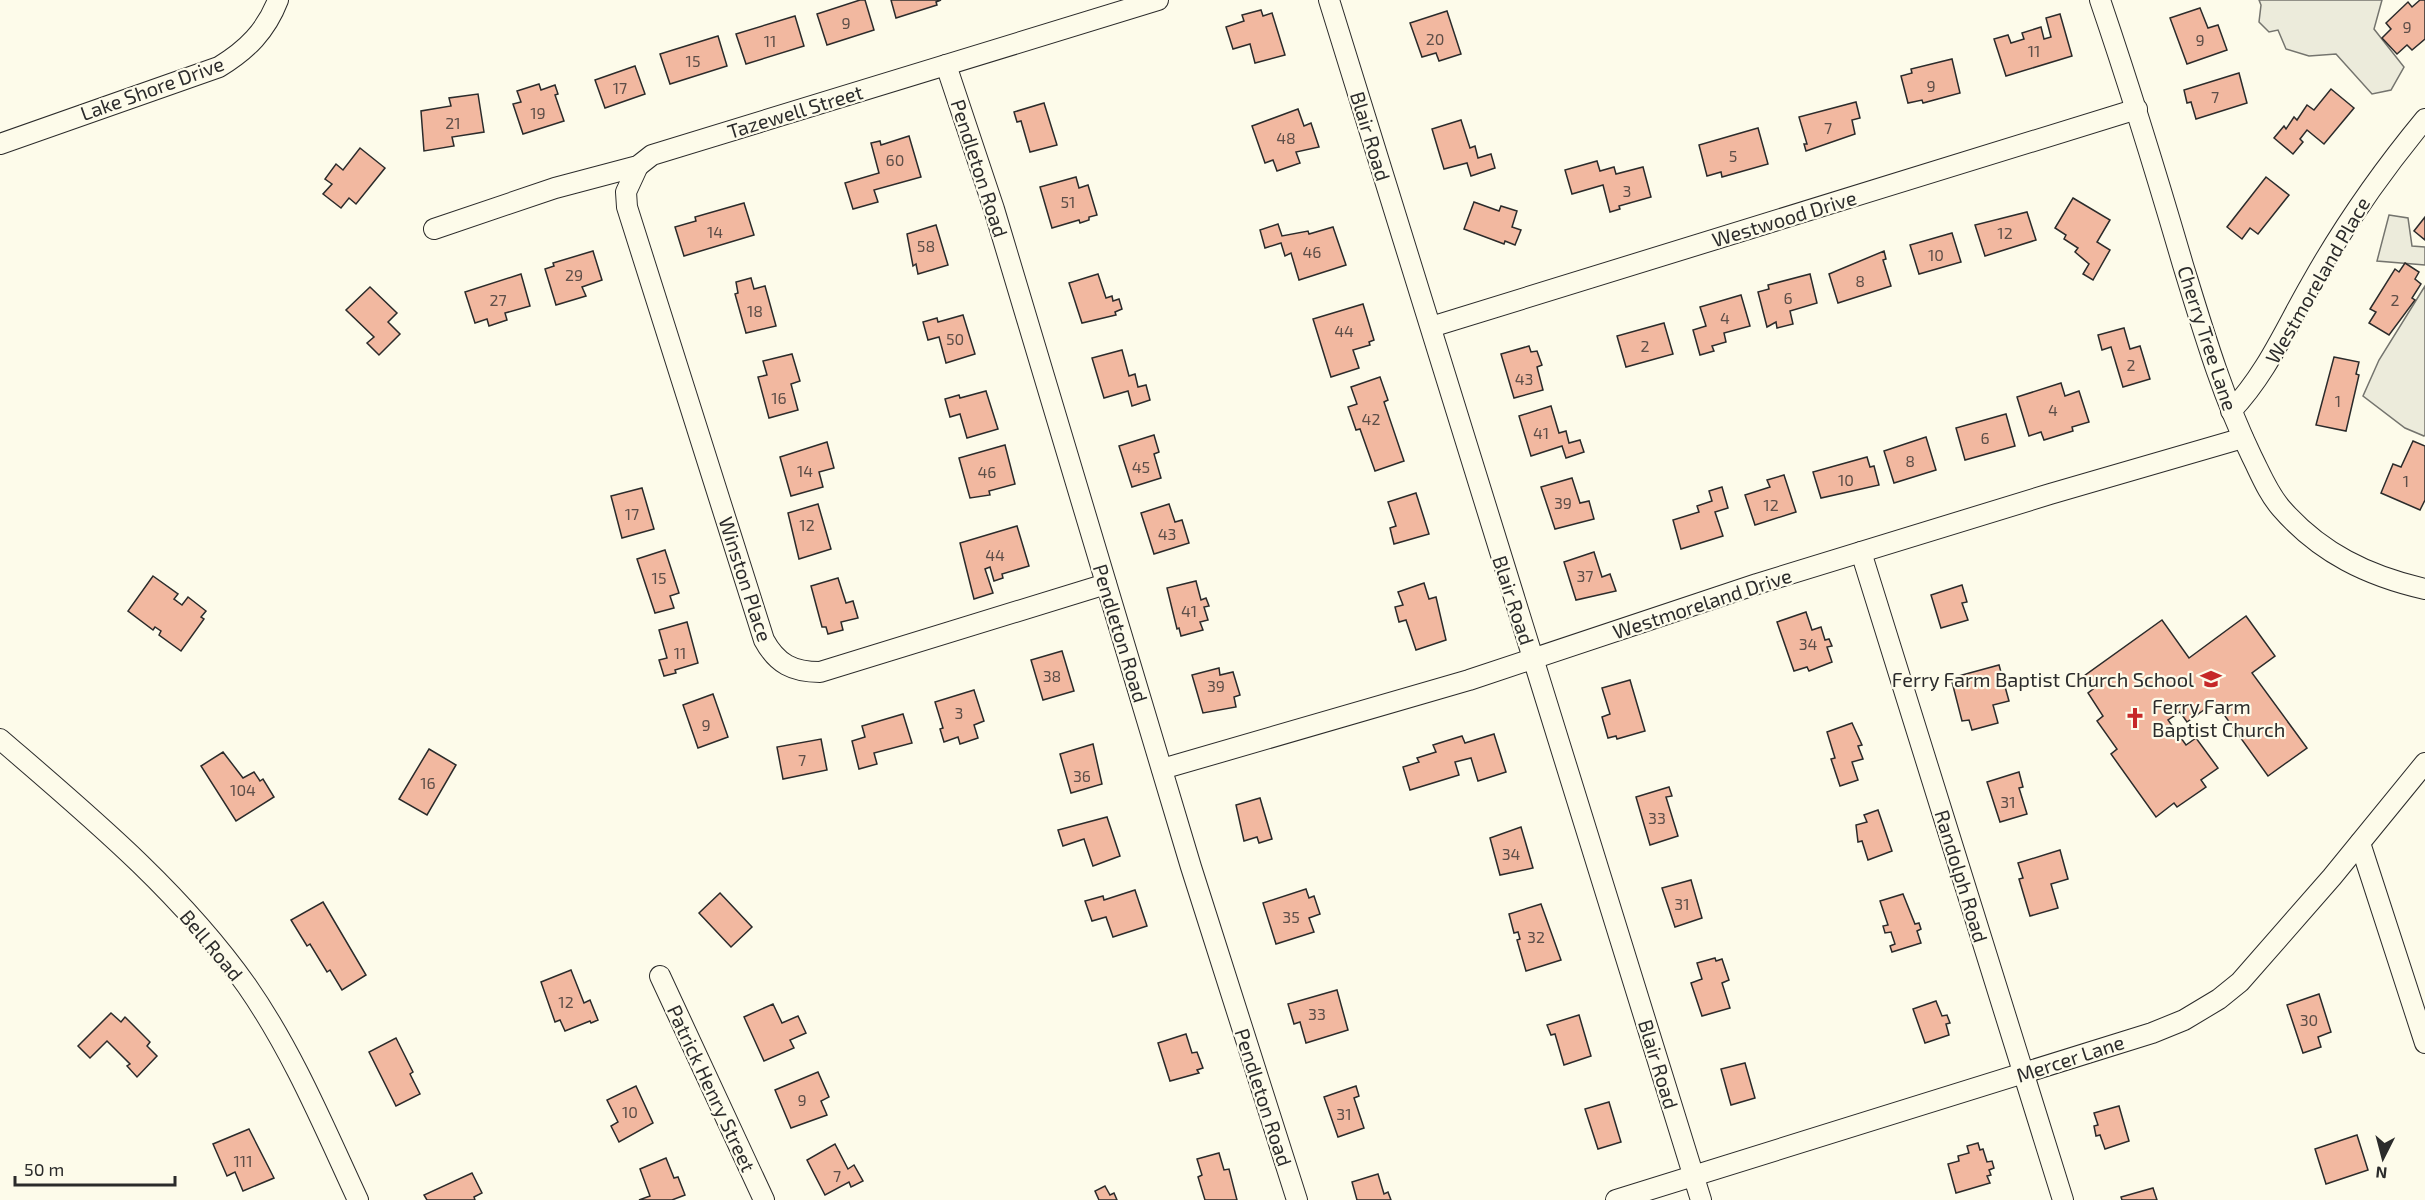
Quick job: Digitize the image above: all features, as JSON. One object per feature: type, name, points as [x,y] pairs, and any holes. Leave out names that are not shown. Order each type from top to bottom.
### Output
[{"type":"street","name":"Lake Shore Drive","points":[[0,144],[219,67],[240,54],[257,37],[271,17],[279,0]]},
{"type":"street","name":"Tazewell Street","points":[[434,229],[555,188],[638,166],[652,155],[1158,0]]},
{"type":"street","name":"Blair Road","points":[[1329,0],[1701,1200]]},
{"type":"street","name":"Cherry Tree Lane","points":[[2100,0],[2137,109],[2209,351],[2231,411],[2269,492],[2305,533],[2355,567],[2392,582],[2425,589]]},
{"type":"street","name":"Pendleton Road","points":[[946,65],[994,209],[1162,769],[1297,1200]]},
{"type":"street","name":"Westwood Drive","points":[[1431,327],[2137,109]]},
{"type":"street","name":"Westmoreland Place","points":[[2231,411],[2253,388],[2271,361],[2311,284],[2354,212],[2425,119]]},
{"type":"street","name":"Winston Place","points":[[638,166],[626,192],[627,207],[764,640],[778,660],[801,672],[820,672],[1106,584]]},
{"type":"street","name":"Westmoreland Drive","points":[[1162,769],[1391,703],[1861,552],[2243,438]]},
{"type":"street","name":"Randolph Road","points":[[1861,552],[2063,1200]]},
{"type":"street","name":"Bell Road","points":[[0,739],[91,818],[148,873],[218,949],[278,1035],[358,1200]]},
{"type":"street","name":"Mercer Lane","points":[[1616,1200],[2152,1033],[2184,1020],[2219,999],[2240,982],[2360,843],[2425,763]]},
{"type":"street","points":[[2360,843],[2425,1043]]},
{"type":"street","name":"Patrick Henry Street","points":[[660,976],[764,1200]]},
{"type":"shaded area","points":[[2259,0],[2382,0],[2374,29],[2404,67],[2391,90],[2372,94],[2336,54],[2309,56],[2286,49],[2278,30],[2269,32],[2259,22],[2261,5]]},
{"type":"shaded area","points":[[2389,215],[2408,218],[2412,246],[2425,247],[2425,265],[2377,261]]},
{"type":"shaded area","points":[[2425,286],[2424,436],[2405,428],[2363,396],[2379,360]]},
{"type":"building","points":[[865,0],[874,30],[827,45],[817,14]]},
{"type":"building","points":[[891,0],[941,0],[936,2],[937,5],[896,18]]},
{"type":"building","points":[[2420,0],[2425,0],[2425,39],[2412,50],[2407,45],[2397,54],[2382,38],[2391,29],[2386,23],[2408,2],[2412,7]]},
{"type":"building","points":[[2200,8],[2208,28],[2218,25],[2227,50],[2187,64],[2170,18]]},
{"type":"building","points":[[1261,10],[1263,16],[1272,13],[1285,55],[1255,63],[1250,44],[1233,49],[1226,27],[1244,21],[1242,15]]},
{"type":"building","points":[[1447,11],[1461,54],[1439,61],[1436,53],[1422,57],[1410,23]]},
{"type":"building","points":[[2060,14],[2072,56],[2006,76],[1994,39],[2008,35],[2011,43],[2024,39],[2022,33],[2041,27],[2044,39],[2051,37],[2046,18]]},
{"type":"building","points":[[795,16],[804,46],[746,64],[736,34]]},
{"type":"building","points":[[718,36],[727,66],[670,84],[660,54]]},
{"type":"building","points":[[1952,59],[1960,93],[1923,103],[1922,100],[1908,103],[1901,76],[1912,73],[1911,69]]},
{"type":"building","points":[[635,66],[645,94],[605,108],[595,80]]},
{"type":"building","points":[[2239,73],[2247,103],[2196,119],[2191,102],[2187,103],[2184,90]]},
{"type":"building","points":[[539,84],[541,90],[555,85],[558,94],[555,95],[564,121],[523,134],[513,104],[521,102],[517,91]]},
{"type":"building","points":[[2331,89],[2354,108],[2324,144],[2307,130],[2300,139],[2303,142],[2293,154],[2274,138],[2284,126],[2286,129],[2294,117],[2297,120],[2307,105],[2314,110]]},
{"type":"building","points":[[478,94],[484,132],[452,137],[454,146],[424,151],[421,111],[451,106],[449,98]]},
{"type":"building","points":[[1856,102],[1860,118],[1852,120],[1855,134],[1806,151],[1804,144],[1807,144],[1799,117]]},
{"type":"building","points":[[1044,103],[1057,145],[1030,152],[1021,121],[1017,122],[1014,112]]},
{"type":"building","points":[[1298,109],[1304,126],[1311,123],[1319,147],[1296,152],[1300,163],[1277,171],[1273,160],[1265,163],[1252,126]]},
{"type":"building","points":[[1461,120],[1470,148],[1475,146],[1478,158],[1491,154],[1495,168],[1471,176],[1467,163],[1444,169],[1432,129]]},
{"type":"building","points":[[1758,128],[1768,164],[1722,177],[1721,172],[1707,176],[1699,145]]},
{"type":"building","points":[[909,136],[921,177],[874,190],[878,202],[853,209],[845,183],[879,173],[871,143],[880,141],[881,145]]},
{"type":"building","points":[[360,148],[385,168],[356,204],[349,198],[341,208],[323,194],[332,184],[325,179],[336,164],[343,170]]},
{"type":"building","points":[[1597,161],[1600,171],[1614,167],[1616,174],[1643,167],[1651,197],[1619,206],[1620,209],[1610,212],[1603,185],[1572,194],[1565,170]]},
{"type":"building","points":[[1076,177],[1079,188],[1088,185],[1097,215],[1080,223],[1079,220],[1052,228],[1040,187]]},
{"type":"building","points":[[2266,177],[2289,195],[2258,234],[2250,228],[2242,239],[2227,227]]},
{"type":"building","points":[[2073,198],[2110,220],[2097,242],[2110,250],[2093,280],[2083,274],[2089,264],[2075,252],[2078,248],[2064,239],[2066,235],[2055,228]]},
{"type":"building","points":[[1474,202],[1499,211],[1501,206],[1517,211],[1512,227],[1521,230],[1515,245],[1505,241],[1504,244],[1464,229]]},
{"type":"building","points":[[744,203],[754,235],[684,256],[675,227],[696,221],[695,217]]},
{"type":"building","points":[[2027,212],[2036,240],[1985,256],[1975,225]]},
{"type":"building","points":[[2425,217],[2425,240],[2414,231]]},
{"type":"building","points":[[1278,224],[1282,236],[1308,231],[1309,234],[1333,227],[1346,265],[1299,280],[1291,253],[1285,256],[1281,243],[1265,248],[1260,230]]},
{"type":"building","points":[[936,225],[948,265],[918,274],[916,264],[913,266],[907,234]]},
{"type":"building","points":[[1952,233],[1961,262],[1919,274],[1910,245]]},
{"type":"building","points":[[593,251],[602,280],[582,287],[586,296],[556,305],[545,269],[554,266],[553,263]]},
{"type":"building","points":[[1884,251],[1886,259],[1883,260],[1891,286],[1838,303],[1829,274]]},
{"type":"building","points":[[2405,263],[2419,272],[2415,279],[2421,284],[2412,298],[2415,300],[2389,335],[2369,323],[2376,312],[2370,309],[2395,269],[2399,272]]},
{"type":"building","points":[[521,274],[530,306],[505,313],[507,320],[489,326],[487,319],[475,323],[465,292]]},
{"type":"building","points":[[1098,274],[1106,298],[1112,296],[1113,301],[1119,299],[1122,309],[1115,312],[1116,315],[1082,323],[1069,283]]},
{"type":"building","points":[[1810,274],[1817,303],[1790,311],[1793,324],[1777,328],[1776,322],[1767,327],[1758,292],[1769,289],[1768,285]]},
{"type":"building","points":[[751,278],[754,289],[765,286],[776,326],[746,333],[735,294],[738,293],[736,282]]},
{"type":"building","points":[[370,287],[397,313],[388,322],[400,334],[379,355],[367,343],[374,337],[346,310]]},
{"type":"building","points":[[1741,295],[1750,326],[1724,333],[1726,342],[1712,346],[1714,351],[1700,355],[1693,330],[1706,326],[1700,307]]},
{"type":"building","points":[[1363,304],[1374,340],[1369,342],[1370,345],[1353,350],[1359,368],[1331,377],[1313,319]]},
{"type":"building","points":[[963,315],[975,354],[946,363],[939,337],[928,340],[923,322],[937,318],[938,322]]},
{"type":"building","points":[[1664,323],[1673,354],[1626,367],[1617,336]]},
{"type":"building","points":[[2124,328],[2130,349],[2140,346],[2150,379],[2123,387],[2111,347],[2102,350],[2098,335]]},
{"type":"building","points":[[1529,346],[1531,352],[1537,351],[1542,365],[1537,367],[1543,390],[1514,398],[1501,354]]},
{"type":"building","points":[[1122,350],[1129,376],[1135,374],[1138,387],[1146,385],[1150,400],[1132,406],[1128,391],[1104,398],[1092,358]]},
{"type":"building","points":[[792,354],[800,381],[791,384],[798,410],[769,418],[758,377],[767,375],[763,361]]},
{"type":"building","points":[[2334,357],[2359,362],[2356,374],[2359,375],[2346,431],[2316,425]]},
{"type":"building","points":[[1380,377],[1388,400],[1384,402],[1404,461],[1375,471],[1360,429],[1356,430],[1348,407],[1357,404],[1351,387]]},
{"type":"building","points":[[2061,383],[2065,396],[2079,391],[2089,422],[2072,427],[2073,431],[2044,440],[2041,432],[2029,436],[2017,397]]},
{"type":"building","points":[[986,391],[998,429],[967,438],[960,414],[950,417],[945,399],[959,395],[960,398]]},
{"type":"building","points":[[1551,406],[1559,433],[1566,431],[1569,443],[1580,440],[1584,452],[1566,458],[1562,446],[1531,456],[1519,416]]},
{"type":"building","points":[[2006,414],[2015,446],[1965,460],[1956,428]]},
{"type":"building","points":[[1154,435],[1159,452],[1154,454],[1161,478],[1132,487],[1119,446]]},
{"type":"building","points":[[1926,437],[1936,470],[1894,483],[1884,451]]},
{"type":"building","points":[[2413,441],[2425,446],[2425,500],[2420,510],[2381,493],[2393,464],[2401,467]]},
{"type":"building","points":[[827,442],[834,468],[819,472],[823,487],[791,496],[780,457]]},
{"type":"building","points":[[1005,445],[1015,484],[989,491],[990,495],[970,498],[959,458]]},
{"type":"building","points":[[1867,457],[1870,467],[1874,466],[1879,485],[1821,498],[1813,472]]},
{"type":"building","points":[[1784,475],[1796,512],[1755,525],[1745,495],[1770,487],[1767,480]]},
{"type":"building","points":[[1572,478],[1580,503],[1589,501],[1594,519],[1555,529],[1541,487]]},
{"type":"building","points":[[1722,487],[1728,508],[1715,512],[1723,536],[1681,549],[1673,520],[1699,512],[1697,506],[1712,501],[1709,491]]},
{"type":"building","points":[[642,488],[654,529],[622,538],[611,496]]},
{"type":"building","points":[[1416,493],[1429,534],[1394,544],[1390,528],[1396,526],[1388,502]]},
{"type":"building","points":[[818,504],[831,549],[799,559],[788,513]]},
{"type":"building","points":[[1169,504],[1175,522],[1182,520],[1189,543],[1154,554],[1141,513]]},
{"type":"building","points":[[1017,526],[1029,566],[1002,574],[1003,578],[994,581],[990,567],[985,569],[993,593],[974,599],[960,543]]},
{"type":"building","points":[[665,550],[679,593],[670,596],[674,608],[655,613],[637,559]]},
{"type":"building","points":[[1594,552],[1602,577],[1610,574],[1616,591],[1576,600],[1564,562]]},
{"type":"building","points":[[153,576],[178,594],[174,599],[182,605],[188,597],[206,611],[201,617],[204,619],[181,651],[159,635],[161,631],[155,627],[153,630],[128,611]]},
{"type":"building","points":[[838,578],[846,603],[853,601],[858,618],[841,622],[843,630],[828,634],[826,627],[822,627],[811,586]]},
{"type":"building","points":[[1196,581],[1201,600],[1206,598],[1209,606],[1204,607],[1208,620],[1200,622],[1203,630],[1181,636],[1179,628],[1177,629],[1167,588]]},
{"type":"building","points":[[1424,583],[1429,599],[1436,597],[1446,640],[1416,650],[1406,620],[1399,622],[1395,607],[1403,605],[1398,592]]},
{"type":"building","points":[[1962,585],[1967,602],[1962,603],[1968,620],[1941,628],[1931,595]]},
{"type":"building","points":[[1806,612],[1812,630],[1821,627],[1825,640],[1829,639],[1832,646],[1827,647],[1832,662],[1809,671],[1807,667],[1794,671],[1777,622]]},
{"type":"building","name":"Ferry Farm Baptist Church","points":[[2246,616],[2275,656],[2252,673],[2307,748],[2268,776],[2215,702],[2187,722],[2180,712],[2168,720],[2186,745],[2196,738],[2218,768],[2201,780],[2206,787],[2177,807],[2174,803],[2156,817],[2111,754],[2117,749],[2097,721],[2103,716],[2088,693],[2093,689],[2084,676],[2162,620],[2189,658]]},
{"type":"building","points":[[687,622],[698,663],[664,676],[659,660],[667,658],[659,630]]},
{"type":"building","points":[[1062,651],[1074,691],[1043,700],[1031,660]]},
{"type":"building","points":[[1999,665],[2009,701],[1993,705],[1998,723],[1972,730],[1969,720],[1962,721],[1951,678]]},
{"type":"building","points":[[1219,668],[1220,675],[1233,672],[1240,695],[1234,697],[1236,707],[1203,713],[1192,675]]},
{"type":"building","points":[[1630,680],[1645,731],[1617,739],[1616,736],[1608,738],[1602,717],[1610,714],[1602,688]]},
{"type":"building","points":[[974,690],[984,721],[974,725],[978,738],[960,744],[958,737],[944,742],[940,729],[943,728],[935,702]]},
{"type":"building","points":[[713,694],[728,737],[698,748],[683,705]]},
{"type":"building","points":[[903,714],[912,743],[874,753],[877,764],[859,769],[852,741],[865,737],[862,726]]},
{"type":"building","points":[[1852,723],[1862,745],[1858,746],[1863,759],[1852,762],[1858,780],[1840,786],[1831,759],[1835,758],[1827,732]]},
{"type":"building","points":[[1494,734],[1506,772],[1478,781],[1471,758],[1455,762],[1459,775],[1410,790],[1403,767],[1419,762],[1417,758],[1436,752],[1433,745],[1462,736],[1465,743]]},
{"type":"building","points":[[821,739],[827,770],[783,779],[777,747]]},
{"type":"building","points":[[1093,744],[1102,784],[1071,793],[1060,754]]},
{"type":"building","points":[[429,749],[456,765],[427,815],[399,799]]},
{"type":"building","points":[[223,752],[243,778],[254,772],[260,781],[263,779],[274,797],[236,821],[201,766]]},
{"type":"building","points":[[2019,772],[2023,787],[2019,788],[2027,814],[2000,822],[1987,782]]},
{"type":"building","points":[[1669,787],[1672,796],[1666,797],[1678,836],[1650,845],[1636,797]]},
{"type":"building","points":[[1260,798],[1272,839],[1259,843],[1257,837],[1244,841],[1236,805]]},
{"type":"building","points":[[1878,810],[1892,851],[1868,860],[1862,841],[1858,842],[1856,825],[1867,822],[1864,815]]},
{"type":"building","points":[[1107,817],[1120,856],[1093,866],[1084,839],[1063,846],[1058,830]]},
{"type":"building","points":[[1521,827],[1533,868],[1500,875],[1490,838]]},
{"type":"building","points":[[2060,850],[2068,879],[2051,884],[2058,908],[2030,916],[2019,879],[2023,878],[2018,863]]},
{"type":"building","points":[[1691,880],[1702,918],[1675,927],[1662,888]]},
{"type":"building","points":[[1306,889],[1309,898],[1314,896],[1320,914],[1309,918],[1314,932],[1276,944],[1263,903]]},
{"type":"building","points":[[1135,890],[1147,926],[1113,937],[1106,917],[1092,921],[1085,901],[1103,896],[1104,900]]},
{"type":"building","points":[[720,893],[752,927],[731,947],[699,913]]},
{"type":"building","points":[[1903,894],[1915,924],[1919,923],[1921,929],[1917,931],[1921,943],[1892,952],[1890,946],[1895,944],[1891,932],[1885,933],[1883,926],[1888,925],[1880,901]]},
{"type":"building","points":[[323,902],[366,975],[342,990],[330,970],[327,972],[310,944],[307,946],[291,920]]},
{"type":"building","points":[[1541,904],[1561,960],[1526,971],[1517,940],[1520,939],[1518,932],[1514,933],[1509,914]]},
{"type":"building","points":[[1715,958],[1716,961],[1722,959],[1729,980],[1722,983],[1730,1008],[1702,1016],[1691,983],[1702,979],[1697,963]]},
{"type":"building","points":[[571,970],[584,1003],[590,1000],[598,1020],[565,1031],[560,1020],[555,1022],[541,982]]},
{"type":"building","points":[[1337,990],[1348,1030],[1306,1043],[1300,1022],[1294,1024],[1288,1004]]},
{"type":"building","points":[[2319,994],[2331,1032],[2318,1037],[2321,1047],[2303,1053],[2287,1005]]},
{"type":"building","points":[[1936,1001],[1942,1016],[1947,1015],[1950,1023],[1946,1024],[1949,1035],[1925,1043],[1913,1009]]},
{"type":"building","points":[[773,1004],[782,1023],[798,1016],[806,1033],[790,1040],[794,1048],[764,1061],[744,1017]]},
{"type":"building","points":[[111,1013],[121,1022],[125,1017],[150,1042],[147,1046],[157,1056],[137,1077],[127,1066],[130,1064],[107,1041],[90,1058],[78,1046]]},
{"type":"building","points":[[1579,1015],[1591,1056],[1564,1065],[1555,1034],[1551,1035],[1547,1025]]},
{"type":"building","points":[[1186,1034],[1192,1053],[1197,1052],[1203,1068],[1197,1070],[1199,1073],[1170,1081],[1158,1043]]},
{"type":"building","points":[[396,1038],[413,1072],[410,1074],[420,1094],[396,1106],[369,1052]]},
{"type":"building","points":[[1745,1063],[1755,1098],[1731,1105],[1721,1069]]},
{"type":"building","points":[[818,1072],[829,1097],[821,1101],[827,1115],[791,1128],[775,1090]]},
{"type":"building","points":[[636,1086],[653,1123],[619,1142],[611,1126],[618,1122],[607,1100]]},
{"type":"building","points":[[1356,1086],[1359,1096],[1354,1098],[1364,1128],[1338,1137],[1324,1097]]},
{"type":"building","points":[[1609,1102],[1621,1142],[1598,1149],[1585,1109]]},
{"type":"building","points":[[2119,1106],[2129,1141],[2105,1149],[2100,1135],[2096,1136],[2094,1126],[2098,1125],[2094,1113]]},
{"type":"building","points":[[249,1129],[274,1178],[243,1191],[235,1172],[227,1176],[213,1144]]},
{"type":"building","points":[[2357,1135],[2368,1170],[2326,1184],[2315,1149]]},
{"type":"building","points":[[1978,1143],[1980,1150],[1983,1149],[1987,1162],[1992,1161],[1994,1168],[1989,1170],[1991,1175],[1987,1176],[1990,1183],[1956,1193],[1948,1164],[1959,1161],[1958,1156],[1969,1153],[1967,1146]]},
{"type":"building","points":[[835,1144],[848,1169],[854,1165],[863,1181],[851,1187],[849,1182],[825,1195],[807,1160]]},
{"type":"building","points":[[1219,1153],[1224,1170],[1229,1169],[1237,1200],[1205,1200],[1198,1177],[1202,1175],[1197,1159]]},
{"type":"building","points":[[666,1158],[674,1178],[678,1177],[685,1195],[672,1200],[639,1200],[650,1196],[640,1169]]},
{"type":"building","points":[[472,1173],[482,1193],[474,1197],[475,1200],[427,1200],[424,1195]]},
{"type":"building","points":[[1378,1174],[1384,1194],[1388,1192],[1391,1200],[1357,1200],[1352,1182]]},
{"type":"building","points":[[1105,1186],[1110,1195],[1114,1193],[1117,1200],[1099,1200],[1095,1191]]},
{"type":"building","points":[[2153,1188],[2157,1200],[2122,1200],[2121,1197]]},
{"type":"place","name":"Ferry Farm Baptist Church School","points":[[2211,679]]},
{"type":"place","name":"Ferry Farm Baptist Church","points":[[2135,718]]}]
